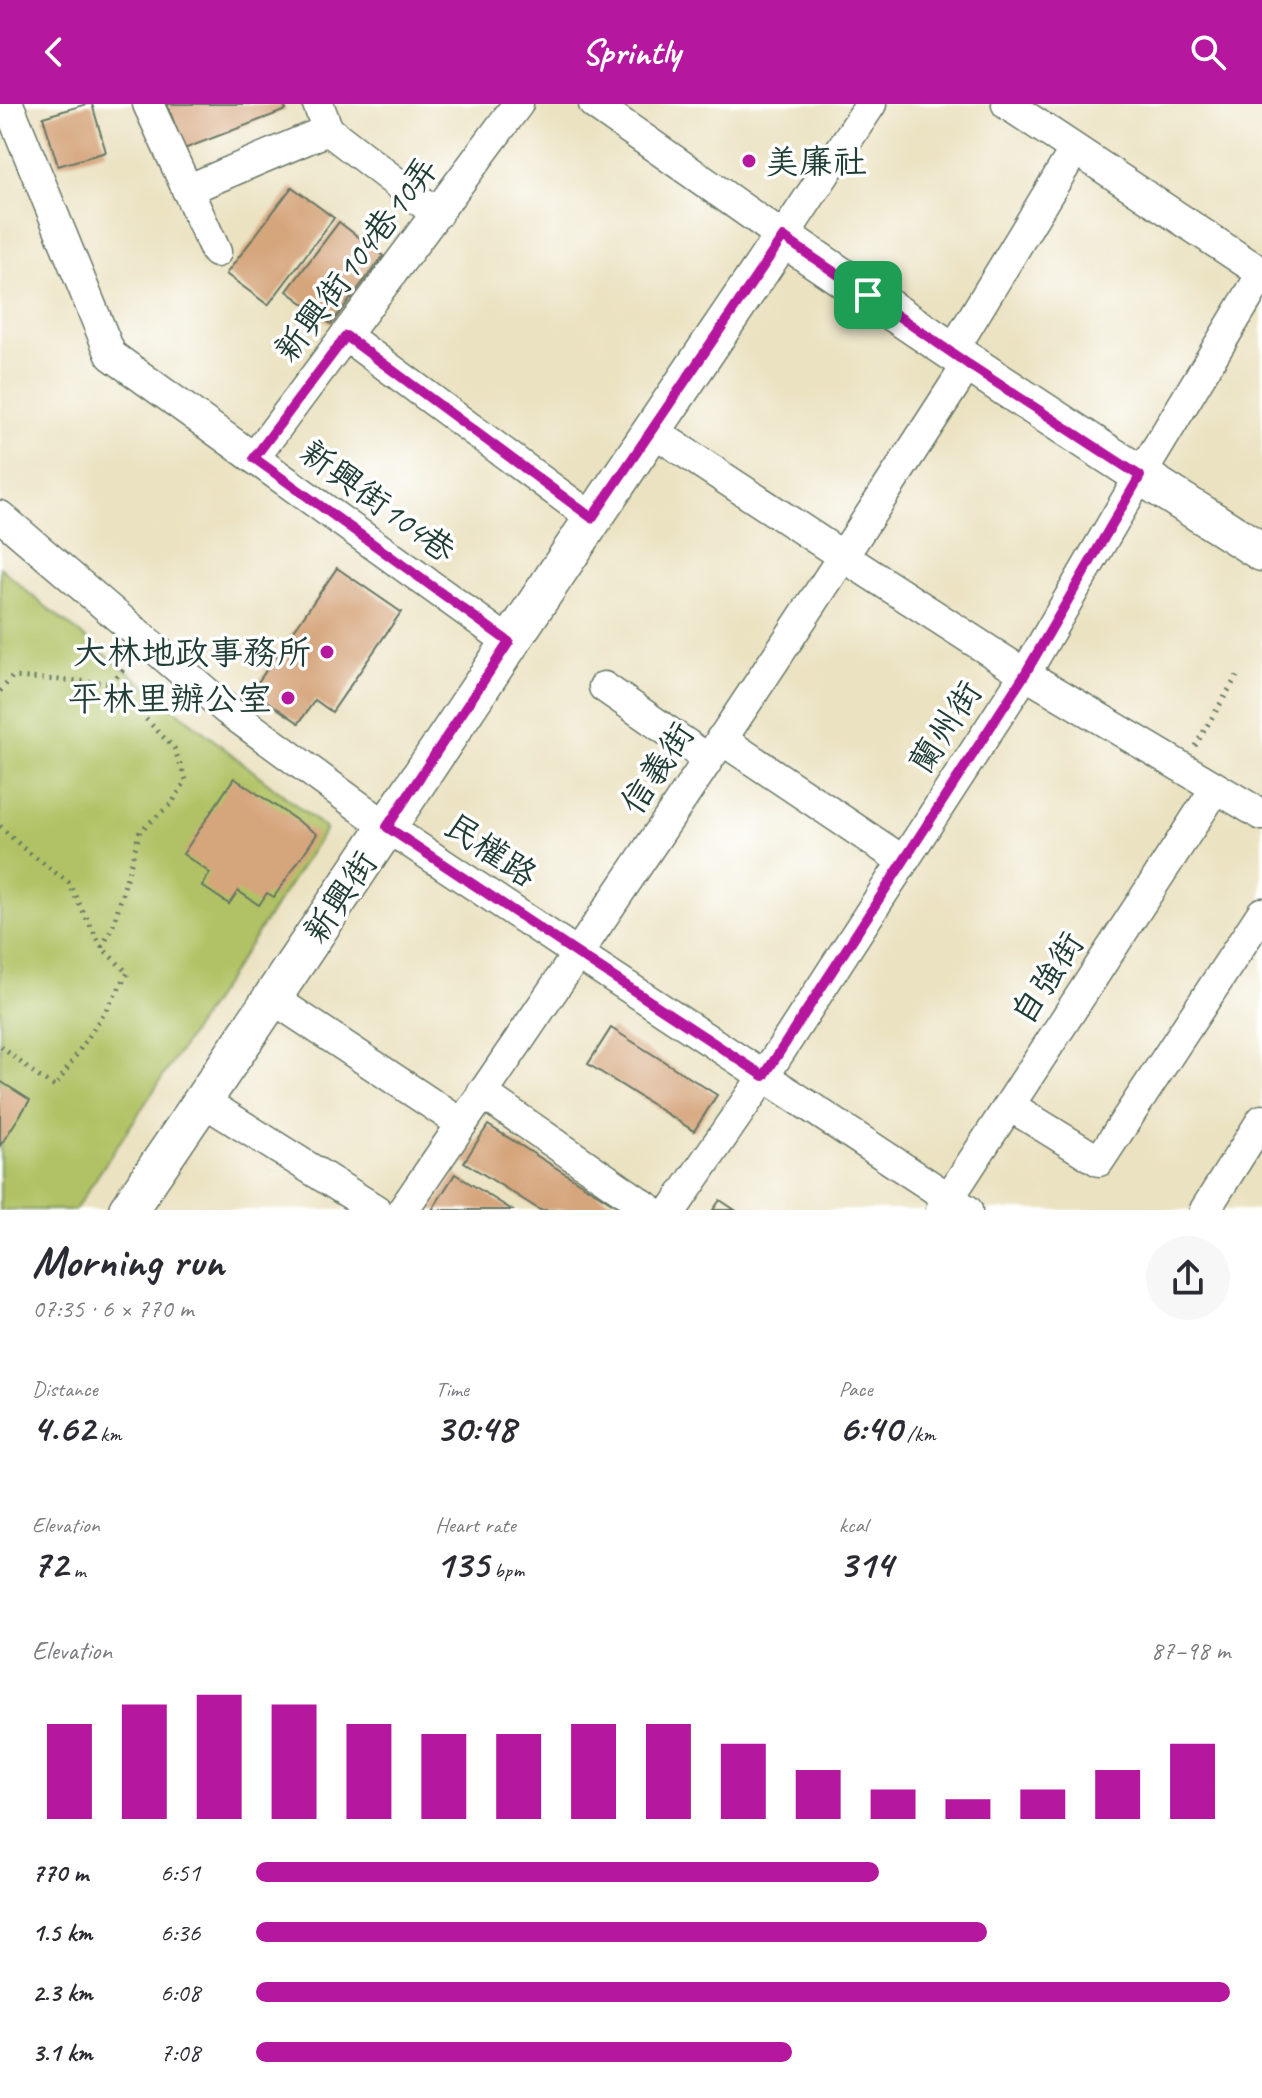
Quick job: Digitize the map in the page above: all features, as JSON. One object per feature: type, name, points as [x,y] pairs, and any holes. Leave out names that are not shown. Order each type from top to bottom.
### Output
[{"type":"main road","points":[[783,237],[960,358],[1262,552]]},
{"type":"main road","name":"新興街","points":[[128,1210],[783,237]]},
{"type":"street","name":"新興街104巷","points":[[4,104],[111,355],[509,642]]},
{"type":"street","points":[[148,104],[216,252]]},
{"type":"street","name":"新興街104巷10弄","points":[[254,458],[518,104]]},
{"type":"street","points":[[594,104],[783,237]]},
{"type":"street","name":"新興街","points":[[783,237],[871,104]]},
{"type":"street","points":[[1007,104],[1262,273]]},
{"type":"street","points":[[187,190],[323,117],[437,214]]},
{"type":"street","name":"信義街","points":[[403,1210],[844,557],[960,358],[1075,149]]},
{"type":"street","name":"蘭州街","points":[[672,1210],[764,1076],[1025,674],[1262,273]]},
{"type":"street","points":[[346,336],[592,518]]},
{"type":"street","points":[[651,430],[1025,674],[1262,815]]},
{"type":"street","name":"民權路","points":[[0,516],[227,710],[387,827],[764,1076],[953,1206]]},
{"type":"street","points":[[604,687],[903,861]]},
{"type":"street","name":"自強街","points":[[953,1206],[1010,1106],[1216,788]]},
{"type":"street","points":[[1010,1106],[1099,1161],[1262,913]]},
{"type":"street","points":[[272,998],[462,1124]]},
{"type":"street","points":[[482,1093],[651,1210]]},
{"type":"street","points":[[203,1101],[376,1210]]},
{"type":"street","points":[[1205,1210],[1262,1120]]},
{"type":"path","points":[[111,683],[130,662]]},
{"type":"path","points":[[1182,767],[1237,676]]},
{"type":"path","points":[[0,691],[12,677],[111,683],[174,748],[186,780],[172,803],[140,831],[114,923],[102,948]]},
{"type":"path","points":[[0,826],[68,882],[102,948],[128,973],[55,1087],[0,1046]]},
{"type":"green space","points":[[0,567],[326,829],[75,1210],[0,1210]]},
{"type":"building","points":[[92,104],[106,152],[58,166],[43,117]]},
{"type":"building","points":[[167,104],[283,104],[286,110],[184,149]]},
{"type":"building","points":[[292,187],[334,218],[268,305],[226,274]]},
{"type":"building","points":[[339,222],[383,256],[331,324],[287,291]]},
{"type":"building","name":"大林地政事務所","points":[[337,568],[401,612],[332,712],[315,700],[299,723],[252,691]]},
{"type":"building","points":[[234,778],[317,834],[274,897],[267,893],[259,905],[238,891],[229,904],[202,886],[210,873],[183,854]]},
{"type":"building","points":[[611,1028],[717,1095],[694,1131],[588,1064]]},
{"type":"building","points":[[0,1081],[30,1100],[0,1146]]},
{"type":"building","points":[[488,1125],[623,1210],[540,1210],[464,1162]]},
{"type":"building","points":[[455,1174],[512,1210],[432,1210]]},
{"type":"building","points":[[720,1200],[735,1210],[713,1210]]},
{"type":"place","name":"美廉社","points":[[749,161]]},
{"type":"place","name":"大林地政事務所","points":[[327,652]]},
{"type":"place","name":"平林里辦公室","points":[[288,698]]},
{"type":"route","points":[[783,237],[868,295],[1140,476],[1025,674],[764,1076],[387,827],[509,642],[254,458],[346,336],[592,518],[783,237]]}]
